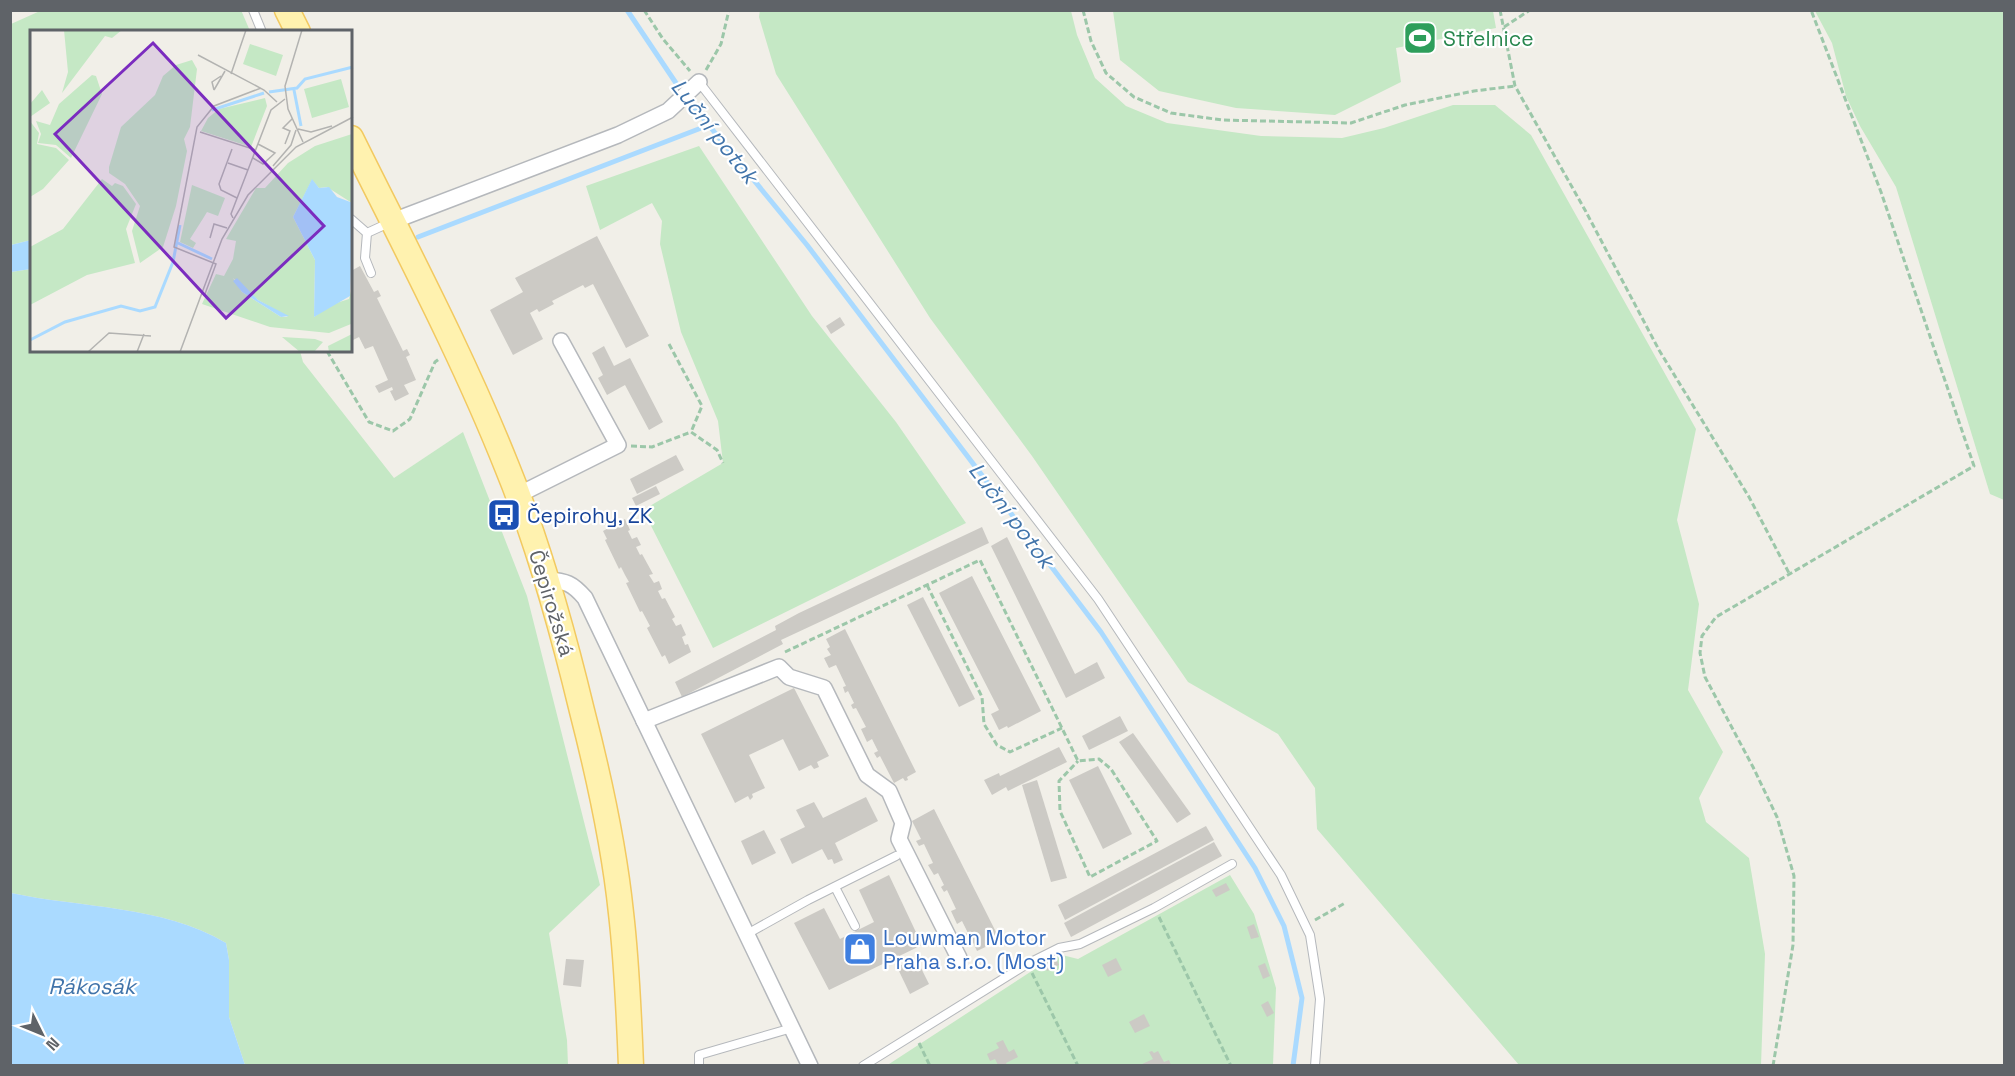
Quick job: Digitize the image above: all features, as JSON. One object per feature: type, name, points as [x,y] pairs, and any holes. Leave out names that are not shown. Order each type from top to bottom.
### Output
[{"type":"main road","points":[[287,10],[297,30]]},
{"type":"main road","name":"Čepirožská","points":[[352,140],[481,404],[518,495],[547,580],[595,763],[609,834],[621,911],[628,984],[631,1065]]},
{"type":"street","points":[[393,221],[618,135],[668,111],[699,82]]},
{"type":"street","points":[[518,495],[618,445],[561,340]]},
{"type":"street","points":[[547,580],[573,585],[585,598],[810,1065]]},
{"type":"street","points":[[644,721],[779,667],[789,677],[824,688],[867,775],[889,791],[903,824],[899,839],[959,958]]},
{"type":"lane","points":[[253,10],[261,30]]},
{"type":"lane","points":[[699,82],[1098,599],[1281,876],[1310,935],[1320,999],[1315,1065]]},
{"type":"lane","points":[[352,220],[367,233]]},
{"type":"lane","points":[[367,233],[393,221]]},
{"type":"lane","points":[[367,233],[365,258],[371,273]]},
{"type":"lane","points":[[747,934],[896,856]]},
{"type":"lane","points":[[864,1065],[1027,964],[1059,948],[1080,944],[1154,908],[1232,864]]},
{"type":"lane","points":[[835,887],[855,926]]},
{"type":"lane","points":[[699,1065],[699,1055],[792,1028]]},
{"type":"path","points":[[644,10],[663,39],[699,82],[721,44],[729,10]]},
{"type":"path","points":[[1083,10],[1090,41],[1106,73],[1134,97],[1172,113],[1222,120],[1351,123],[1405,105],[1474,91],[1515,86]]},
{"type":"path","points":[[1500,10],[1515,86],[1585,210],[1659,350],[1749,496],[1790,575]]},
{"type":"path","points":[[1503,27],[1530,10]]},
{"type":"path","points":[[1773,1065],[1793,945],[1794,876],[1777,817],[1705,677],[1700,653],[1702,636],[1716,617],[1974,466],[1881,192],[1811,10]]},
{"type":"path","points":[[618,445],[652,447],[691,432],[702,406],[669,344]]},
{"type":"path","points":[[328,352],[369,422],[393,431],[410,419],[435,362],[456,350]]},
{"type":"path","points":[[691,432],[717,450],[723,463]]},
{"type":"path","points":[[779,667],[784,653],[980,560],[1078,761]]},
{"type":"path","points":[[927,585],[982,697],[984,724],[997,745],[1010,752],[1062,728]]},
{"type":"path","points":[[1099,759],[1111,769],[1157,841],[1090,876],[1060,811],[1059,781],[1078,761],[1099,759]]},
{"type":"path","points":[[1305,926],[1345,903]]},
{"type":"path","points":[[1154,908],[1231,1065]]},
{"type":"path","points":[[1027,964],[1078,1065]]},
{"type":"path","points":[[915,1034],[930,1065]]},
{"type":"green space","points":[[241,10],[250,30],[30,30],[30,240],[11,245],[11,24],[40,11]]},
{"type":"green space","points":[[760,10],[1071,11],[1077,35],[1095,78],[1126,106],[1167,123],[1261,136],[1342,138],[1384,128],[1453,105],[1495,105],[1531,135],[1696,429],[1677,520],[1699,604],[1688,690],[1723,752],[1699,798],[1706,822],[1749,858],[1765,954],[1761,1065],[1519,1065],[1317,829],[1315,788],[1278,734],[1188,682],[1032,456],[930,318],[776,74],[759,17]]},
{"type":"green space","points":[[1113,11],[1493,11],[1496,28],[1396,48],[1401,82],[1335,115],[1236,108],[1159,91],[1120,60]]},
{"type":"green space","points":[[1815,11],[2004,11],[2004,500],[1990,494],[1896,187],[1860,126],[1846,96],[1832,43]]},
{"type":"green space","points":[[699,146],[812,316],[896,422],[966,523],[713,648],[643,510],[723,463],[718,421],[681,332],[660,244],[662,221],[652,203],[600,230],[586,186]]},
{"type":"green space","points":[[30,269],[30,352],[300,352],[303,362],[394,478],[463,432],[527,596],[600,885],[549,933],[567,1040],[568,1065],[245,1065],[229,1017],[229,960],[226,943],[175,921],[148,914],[11,893],[11,272]]},
{"type":"green space","points":[[1230,875],[1254,914],[1276,988],[1273,1065],[886,1066],[1058,954],[1078,959]]},
{"type":"water","points":[[30,240],[30,269],[11,272],[11,245]]},
{"type":"water","name":"Rákosák","points":[[11,893],[148,914],[175,921],[226,943],[229,960],[229,1017],[245,1065],[11,1065]]},
{"type":"building","points":[[597,236],[649,336],[626,348],[593,284],[585,288],[583,285],[552,301],[554,304],[539,312],[537,309],[530,313],[543,339],[513,355],[490,310],[523,292],[515,278]]},
{"type":"building","points":[[360,266],[374,292],[378,290],[381,296],[377,298],[403,351],[407,349],[410,355],[406,357],[416,380],[404,385],[409,394],[395,401],[390,391],[393,390],[392,387],[379,393],[375,386],[388,380],[373,346],[365,349],[359,337],[352,340],[352,270]]},
{"type":"building","points":[[840,317],[845,325],[831,334],[826,326]]},
{"type":"building","points":[[604,346],[614,366],[630,358],[663,422],[649,430],[625,385],[607,395],[598,378],[603,375],[592,353]]},
{"type":"building","points":[[676,455],[684,470],[637,494],[630,479]]},
{"type":"building","points":[[656,486],[660,494],[636,506],[632,498]]},
{"type":"building","points":[[625,519],[632,539],[637,537],[641,545],[636,547],[653,574],[649,575],[654,583],[659,581],[662,589],[658,591],[662,599],[665,598],[675,617],[672,619],[676,626],[681,624],[686,635],[682,637],[691,652],[669,664],[665,655],[662,657],[647,628],[650,626],[642,611],[640,612],[626,583],[629,582],[621,567],[619,569],[605,540],[607,539],[603,531]]},
{"type":"building","points":[[982,527],[989,543],[781,640],[783,644],[682,697],[675,682],[776,630],[775,626],[799,613]]},
{"type":"building","points":[[1007,537],[1075,674],[1097,662],[1105,678],[1066,698],[991,546]]},
{"type":"building","points":[[972,576],[1041,711],[1008,728],[1007,726],[999,730],[991,714],[999,710],[939,593]]},
{"type":"building","points":[[923,597],[975,699],[959,707],[907,605]]},
{"type":"building","points":[[845,629],[916,772],[907,777],[908,780],[905,781],[903,778],[894,783],[880,756],[877,758],[874,753],[878,751],[872,739],[867,742],[861,729],[866,727],[856,708],[853,709],[851,705],[854,703],[848,691],[845,693],[843,687],[846,686],[836,665],[829,668],[824,658],[831,655],[827,649],[830,647],[826,639]]},
{"type":"building","points":[[794,688],[829,756],[817,762],[819,767],[814,769],[811,765],[799,771],[783,739],[749,755],[765,788],[752,794],[753,797],[750,800],[748,796],[735,803],[701,734]]},
{"type":"building","points":[[1120,716],[1128,731],[1089,750],[1082,736]]},
{"type":"building","points":[[1133,733],[1191,814],[1177,823],[1119,742]]},
{"type":"building","points":[[1059,747],[1067,762],[1008,791],[1006,787],[992,795],[984,780],[999,773],[1000,776]]},
{"type":"building","points":[[1098,766],[1132,834],[1103,849],[1069,780]]},
{"type":"building","points":[[1037,780],[1067,878],[1051,882],[1022,785]]},
{"type":"building","points":[[866,797],[878,821],[835,843],[843,860],[834,864],[832,859],[828,860],[822,849],[792,864],[780,839],[805,827],[796,810],[814,802],[823,818]]},
{"type":"building","points":[[934,809],[1000,940],[977,951],[971,938],[967,939],[965,934],[968,933],[962,921],[957,924],[951,911],[956,909],[947,890],[944,892],[941,887],[944,885],[938,873],[934,875],[928,865],[933,863],[924,844],[919,846],[916,841],[921,839],[912,821]]},
{"type":"building","points":[[1206,826],[1214,840],[1065,920],[1058,905]]},
{"type":"building","points":[[764,830],[776,853],[752,865],[741,841]]},
{"type":"building","points":[[1214,842],[1222,856],[1071,937],[1064,923]]},
{"type":"building","points":[[889,875],[922,945],[829,990],[794,923],[824,908],[840,939],[874,922],[859,890]]},
{"type":"building","points":[[1226,883],[1230,890],[1216,897],[1212,890]]},
{"type":"building","points":[[1254,924],[1259,937],[1251,939],[1247,927]]},
{"type":"building","points":[[916,958],[929,984],[910,994],[897,967]]},
{"type":"building","points":[[1056,958],[1059,965],[1047,971],[1044,964]]},
{"type":"building","points":[[1116,958],[1122,970],[1108,977],[1102,965]]},
{"type":"building","points":[[566,959],[584,960],[581,987],[563,985]]},
{"type":"building","points":[[1265,963],[1270,976],[1263,979],[1258,966]]},
{"type":"building","points":[[1268,1001],[1274,1013],[1267,1017],[1261,1005]]},
{"type":"building","points":[[1144,1014],[1150,1026],[1135,1033],[1129,1022]]},
{"type":"building","points":[[1003,1040],[1009,1052],[1014,1049],[1018,1057],[1006,1063],[1007,1065],[998,1065],[995,1059],[990,1061],[987,1054],[999,1048],[996,1043]]},
{"type":"building","points":[[1158,1051],[1164,1062],[1169,1060],[1171,1065],[1140,1065],[1153,1059],[1149,1052],[1154,1053]]},
{"type":"waterway","name":"Luční potok","points":[[627,10],[684,95],[807,245],[1101,632],[1255,868],[1284,926],[1302,998],[1293,1066]]},
{"type":"waterway","points":[[418,237],[709,125]]},
{"type":"place","name":"Střelnice","points":[[1420,38]]},
{"type":"place","name":"Čepirohy, ZK","points":[[504,515]]},
{"type":"place","name":"Louwman Motor Praha s.r.o. (Most)","points":[[860,949]]}]
